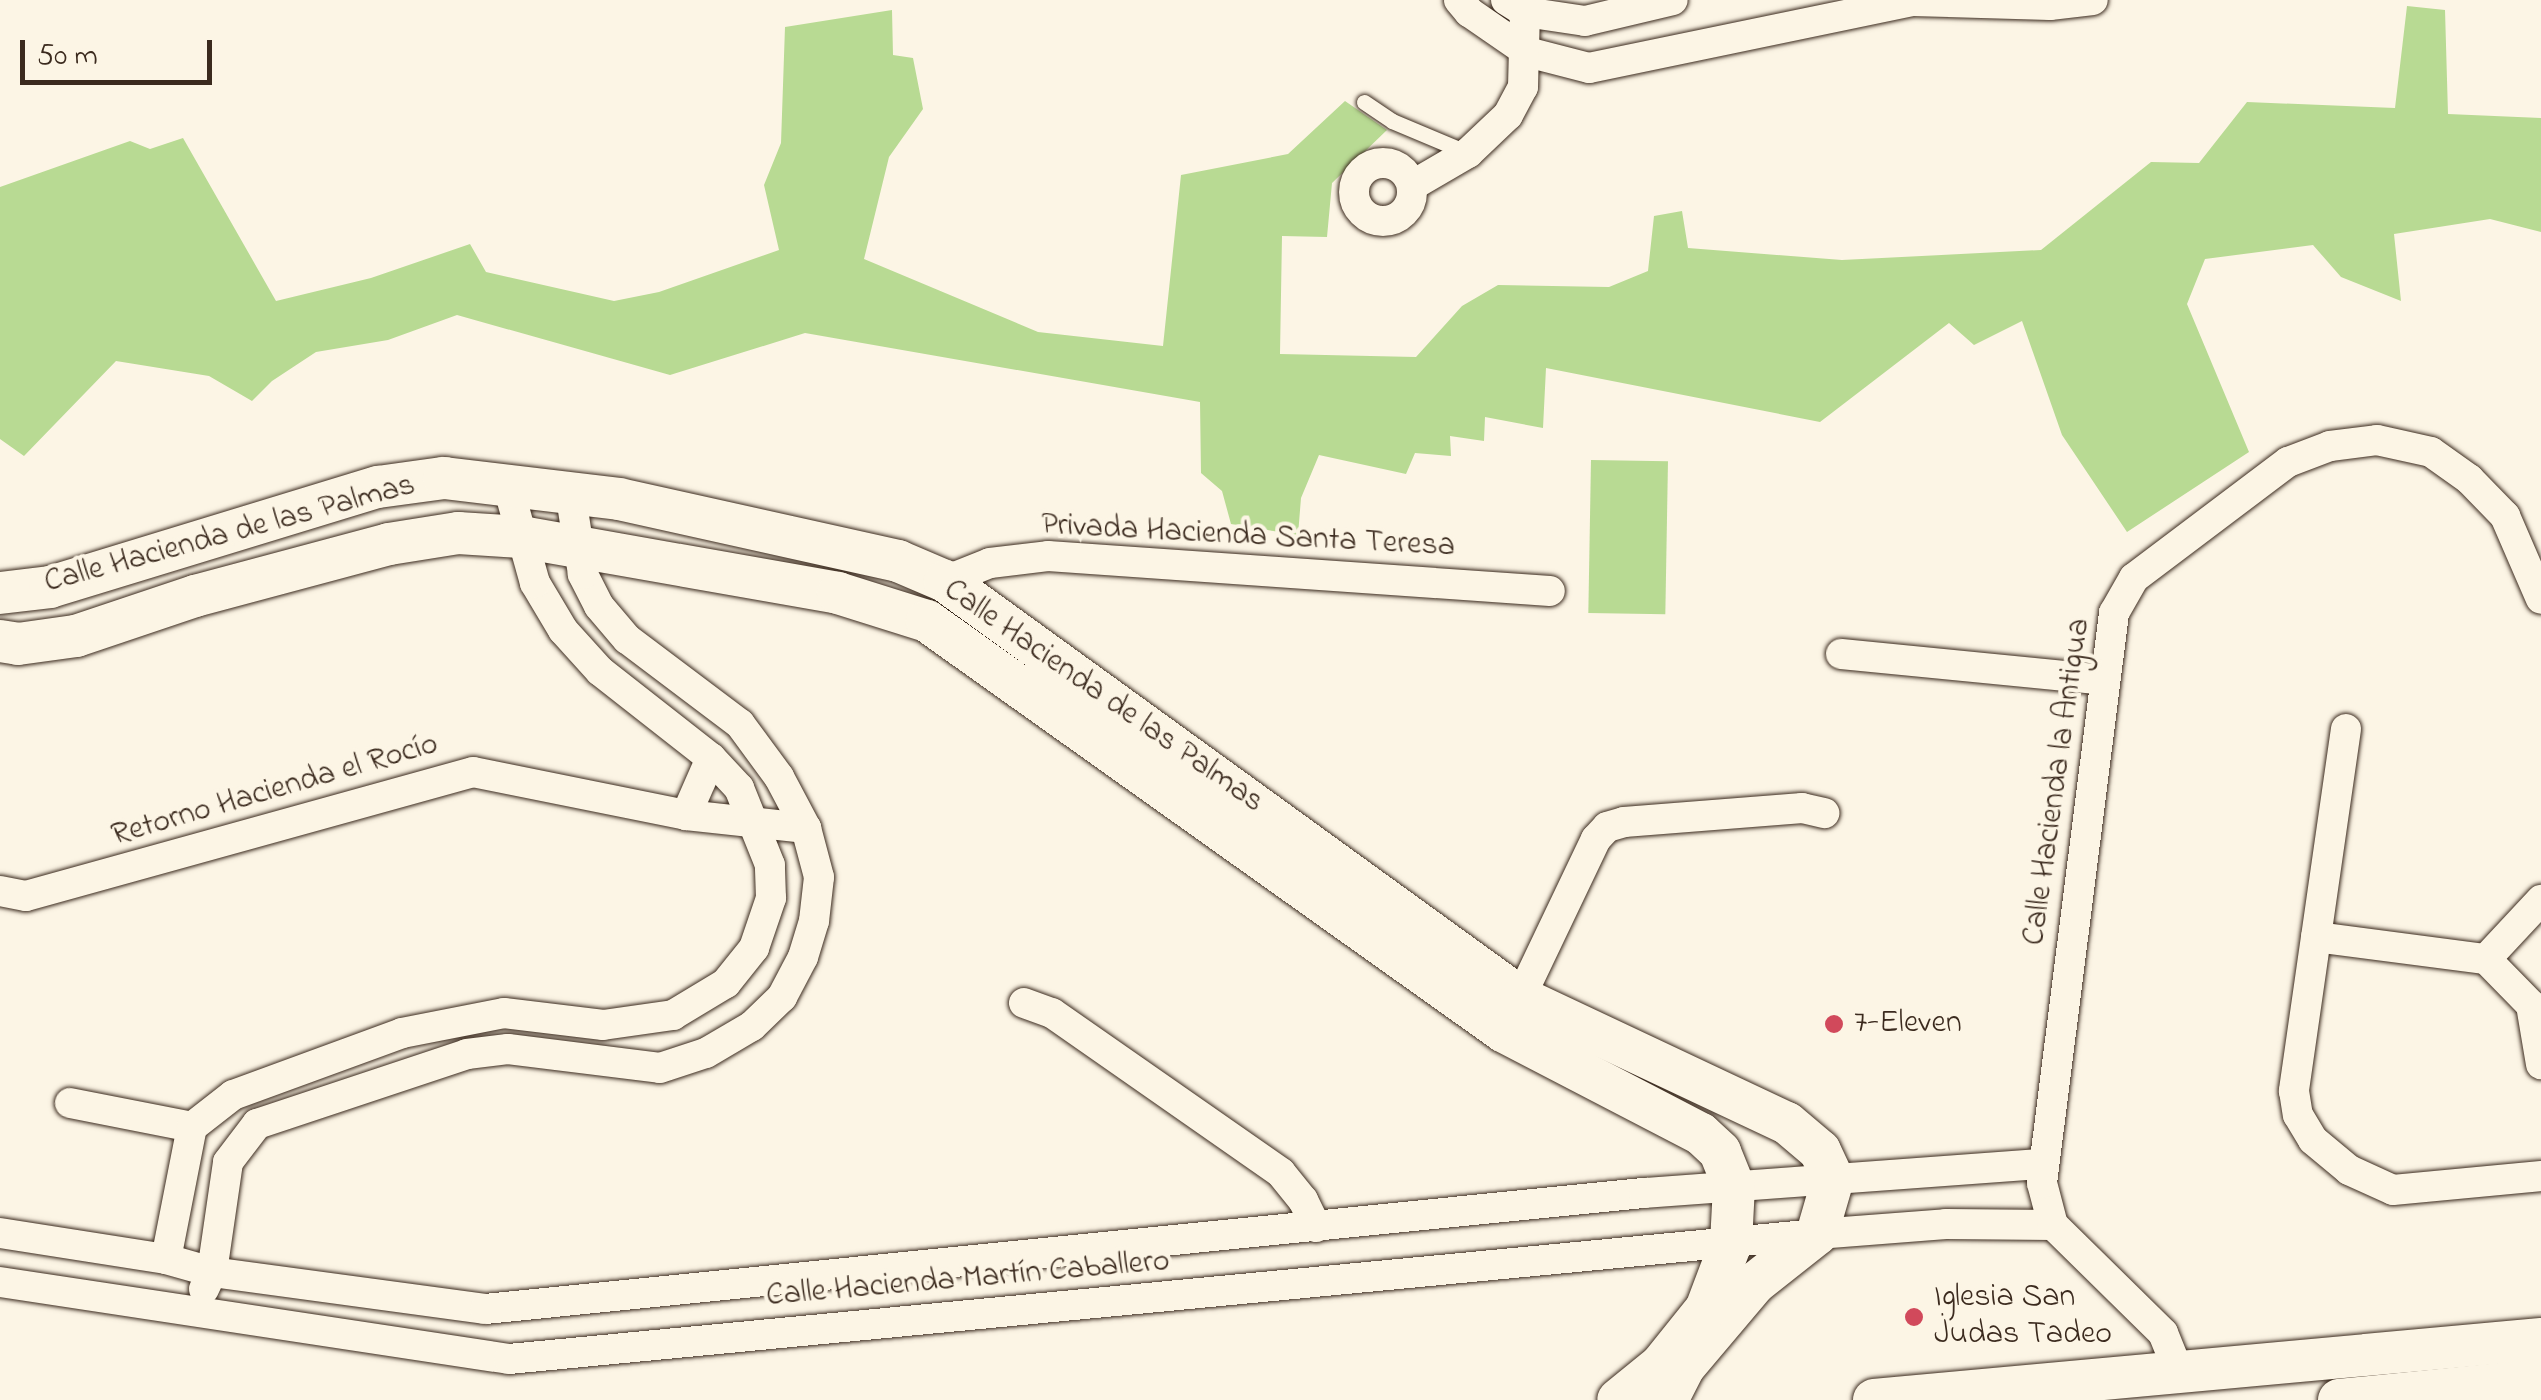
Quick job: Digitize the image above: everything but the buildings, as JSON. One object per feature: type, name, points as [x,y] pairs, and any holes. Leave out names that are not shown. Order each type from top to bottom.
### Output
[{"type":"main road","name":"Calle Hacienda de las Palmas","points":[[0,593],[50,587],[378,488],[444,478],[570,491],[860,552],[945,582],[1172,745],[1512,1014],[1787,1123],[1820,1151],[1833,1179]]},
{"type":"main road","name":"Calle Hacienda de las Palmas","points":[[0,641],[18,644],[76,636],[195,596],[389,544],[458,533],[522,537],[838,592],[927,621],[1147,779],[1701,1134],[1720,1152],[1734,1186]]},
{"type":"main road","points":[[1147,779],[1172,745]]},
{"type":"main road","points":[[1667,1400],[1684,1366],[1755,1283],[1817,1234],[1833,1179]]},
{"type":"main road","points":[[1618,1400],[1689,1334],[1706,1309],[1731,1243],[1734,1186]]},
{"type":"main road","points":[[1874,1400],[1992,1395],[2541,1339]]},
{"type":"main road","points":[[2338,1400],[2541,1380]]},
{"type":"street","points":[[1459,0],[1468,12],[1526,52],[1590,68],[1912,1],[2050,5],[2093,0]]},
{"type":"street","points":[[1412,185],[1468,153],[1508,115],[1523,87],[1526,52],[1516,6],[1585,21],[1672,0]]},
{"type":"street","name":"Calle Hacienda la Antigua","points":[[2054,1225],[2046,1205],[2042,1164],[2114,613],[2134,578],[2288,462],[2330,446],[2377,440],[2431,452],[2469,479],[2505,516],[2541,599]]},
{"type":"street","points":[[166,1259],[192,1127],[234,1095],[402,1033],[504,1013],[603,1025],[673,1016],[726,983],[754,948],[771,898],[770,866],[757,824],[739,788],[711,758],[600,671],[562,630],[544,599],[507,483]]},
{"type":"street","points":[[87,1295],[200,1298],[212,1272],[228,1162],[257,1124],[467,1054],[508,1049],[660,1068],[706,1053],[752,1026],[782,997],[803,957],[814,921],[819,876],[806,828],[779,777],[740,724],[628,639],[598,606],[583,574],[570,491]]},
{"type":"street","name":"Privada Hacienda Santa Teresa","points":[[945,582],[990,563],[1048,556],[1550,592]]},
{"type":"street","points":[[600,671],[628,639]]},
{"type":"street","points":[[1841,654],[2106,680]]},
{"type":"street","points":[[630,693],[653,658]]},
{"type":"street","points":[[2346,729],[2294,1091],[2298,1115],[2313,1140],[2349,1170],[2393,1190],[2541,1176]]},
{"type":"street","points":[[686,815],[711,758]]},
{"type":"street","name":"Retorno Hacienda el Rocío","points":[[0,890],[26,896],[473,772],[686,815],[806,828]]},
{"type":"street","points":[[1512,1014],[1596,839],[1608,827],[1624,822],[1802,808],[1824,813]]},
{"type":"street","points":[[2486,960],[2541,900]]},
{"type":"street","points":[[2316,937],[2486,960],[2536,999],[2541,1064]]},
{"type":"street","points":[[1024,1003],[1052,1014],[1281,1173],[1303,1200],[1316,1227]]},
{"type":"street","points":[[70,1103],[192,1127]]},
{"type":"street","name":"Calle Hacienda Martín Caballero","points":[[0,1233],[166,1259],[212,1272],[485,1309],[1734,1186],[2042,1164]]},
{"type":"street","points":[[1942,1172],[1952,1198],[1946,1224]]},
{"type":"street","name":"Calle Hacienda Martín Caballero","points":[[0,1282],[509,1359],[1817,1234],[1946,1224],[2054,1225]]},
{"type":"street","points":[[2054,1225],[2163,1334],[2180,1375]]},
{"type":"lane","points":[[1364,102],[1392,121],[1468,153]]},
{"type":"green space","points":[[2407,6],[2445,10],[2448,114],[2541,118],[2541,232],[2490,219],[2394,234],[2401,301],[2341,277],[2313,245],[2205,259],[2187,304],[2249,452],[2127,532],[2062,435],[2022,321],[1974,345],[1949,323],[1820,422],[1546,368],[1543,428],[1485,417],[1484,441],[1450,436],[1451,456],[1415,453],[1406,474],[1319,455],[1301,498],[1298,535],[1231,524],[1222,491],[1201,473],[1200,402],[805,333],[670,375],[457,315],[388,340],[316,352],[272,381],[252,401],[209,376],[116,361],[24,456],[0,439],[0,187],[130,141],[150,149],[183,138],[276,301],[371,278],[470,244],[486,272],[614,301],[659,292],[779,250],[764,185],[781,143],[785,27],[892,10],[893,55],[913,58],[923,109],[889,157],[864,259],[1038,332],[1163,346],[1181,175],[1288,154],[1345,101],[1387,130],[1332,183],[1327,237],[1282,236],[1280,354],[1416,357],[1462,306],[1498,285],[1609,287],[1648,271],[1654,216],[1682,211],[1688,248],[1842,260],[2041,250],[2151,162],[2199,163],[2247,102],[2395,108]]},
{"type":"green space","points":[[1591,460],[1668,461],[1665,614],[1588,613]]},
{"type":"place","name":"7-Eleven","points":[[1834,1024]]},
{"type":"place","name":"Iglesia San Judas Tadeo","points":[[1914,1317]]}]
